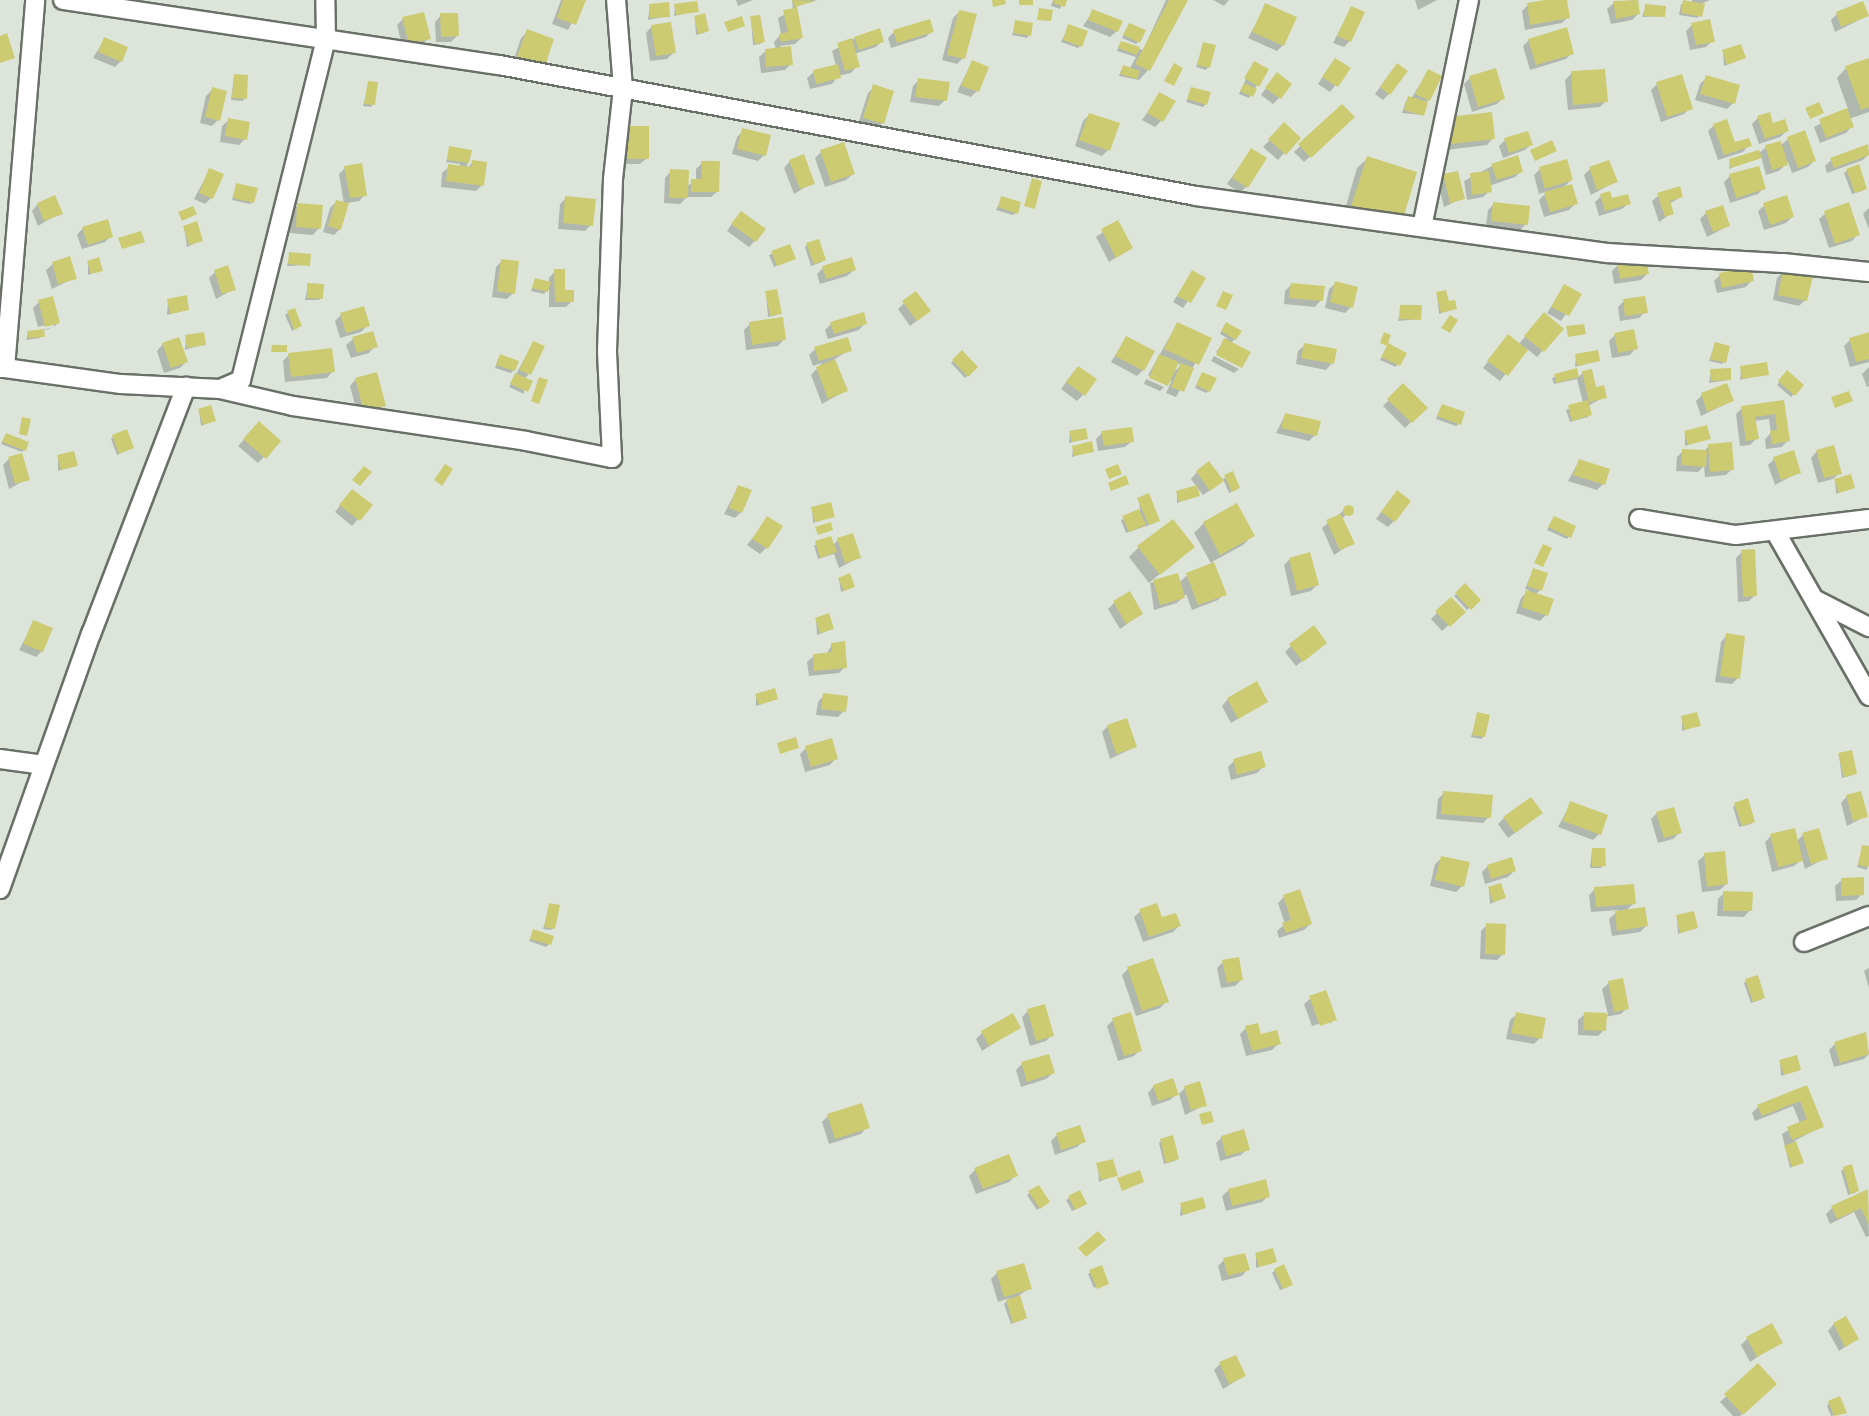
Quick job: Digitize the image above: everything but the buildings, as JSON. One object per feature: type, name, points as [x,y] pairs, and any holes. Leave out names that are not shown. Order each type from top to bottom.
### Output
[{"type":"street","points":[[35,0],[2,368],[121,384],[220,389],[293,406],[526,441],[612,458],[607,351],[612,211],[623,88],[616,0]]},
{"type":"street","points":[[63,0],[623,88],[1196,196],[1607,253],[1783,263],[1869,272]]},
{"type":"street","points":[[220,389],[241,380],[326,39],[325,0]]},
{"type":"street","points":[[1422,227],[1469,0]]},
{"type":"street","points":[[0,889],[186,387]]},
{"type":"street","points":[[1639,519],[1736,535],[1869,519]]},
{"type":"street","points":[[1775,531],[1869,696]]},
{"type":"street","points":[[1814,599],[1869,627]]},
{"type":"street","points":[[0,759],[44,765]]},
{"type":"street","points":[[1804,942],[1869,916]]}]
